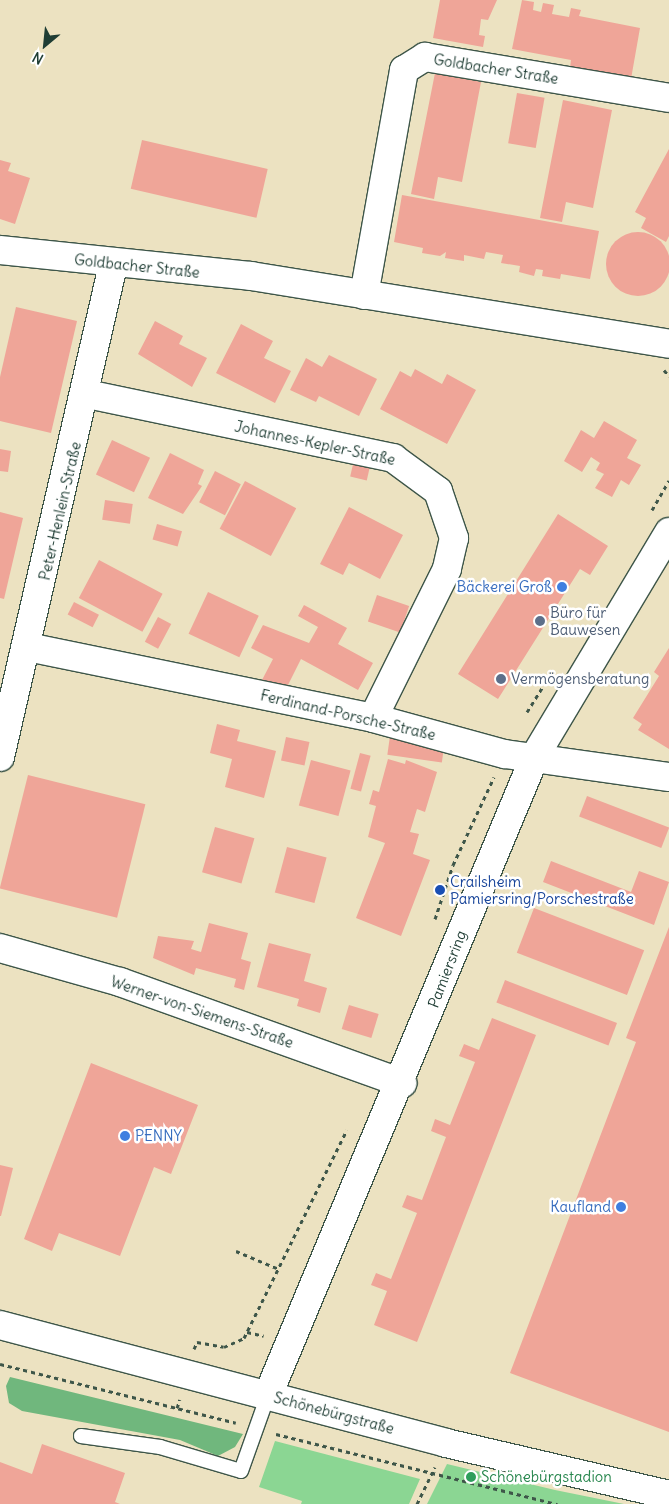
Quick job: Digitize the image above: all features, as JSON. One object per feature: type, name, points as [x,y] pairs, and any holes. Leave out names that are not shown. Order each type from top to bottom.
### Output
[{"type":"street","name":"Goldbacher Straße","points":[[364,295],[404,70],[425,57],[669,98]]},
{"type":"street","name":"Goldbacher Straße","points":[[0,250],[113,265],[251,276],[669,344]]},
{"type":"street","name":"Peter-Henlein-Straße","points":[[0,757],[28,647],[87,394],[113,265]]},
{"type":"street","name":"Johannes-Kepler-Straße","points":[[87,394],[393,458],[438,491],[454,538],[447,569],[373,718]]},
{"type":"street","name":"Pamiersring","points":[[268,1395],[402,1082],[535,756],[669,532]]},
{"type":"street","name":"Ferdinand-Porsche-Straße","points":[[28,647],[373,718],[505,754],[535,756],[669,777]]},
{"type":"street","name":"Werner-von-Siemens-Straße","points":[[0,948],[120,982],[402,1082]]},
{"type":"street","name":"Schönebürgstraße","points":[[0,1325],[187,1372],[446,1443],[669,1495]]},
{"type":"lane","points":[[80,1436],[160,1447],[241,1471],[268,1395]]},
{"type":"path","points":[[177,1408],[197,1342],[224,1347],[244,1338],[349,1126]]},
{"type":"path","points":[[236,1251],[279,1269]]},
{"type":"path","points":[[0,1364],[431,1474],[557,1504]]},
{"type":"path","points":[[417,1504],[446,1443]]},
{"type":"green space","points":[[10,1377],[243,1434],[235,1447],[218,1456],[180,1440],[22,1411],[9,1403],[6,1386]]},
{"type":"green space","points":[[275,1441],[420,1479],[409,1504],[301,1504],[302,1501],[259,1487]]},
{"type":"green space","name":"Schönebürgstadion","points":[[447,1464],[555,1490],[624,1504],[427,1504]]},
{"type":"building","points":[[440,0],[497,0],[488,20],[481,19],[479,35],[485,36],[483,47],[433,38]]},
{"type":"building","points":[[522,0],[534,2],[533,10],[541,12],[543,3],[554,5],[552,14],[569,17],[571,8],[581,10],[579,16],[640,28],[631,79],[570,68],[571,60],[512,49]]},
{"type":"building","points":[[435,73],[481,82],[462,182],[438,177],[434,199],[411,194]]},
{"type":"building","points":[[517,93],[545,98],[536,148],[508,143]]},
{"type":"building","points":[[563,100],[612,110],[593,208],[566,202],[562,222],[540,218]]},
{"type":"building","points":[[142,140],[268,169],[256,218],[131,189]]},
{"type":"building","points":[[669,149],[669,236],[666,242],[641,228],[646,218],[635,212]]},
{"type":"building","points":[[0,160],[11,163],[8,171],[30,178],[15,224],[0,219]]},
{"type":"building","points":[[402,195],[599,231],[590,279],[561,274],[560,279],[542,276],[543,270],[536,269],[534,276],[519,272],[520,266],[501,263],[503,255],[486,252],[484,259],[464,255],[464,261],[445,258],[446,252],[440,256],[422,253],[423,248],[394,242]]},
{"type":"building","points":[[638,232],[650,235],[661,241],[667,252],[670,264],[667,276],[661,287],[650,293],[638,296],[626,293],[615,287],[609,276],[606,264],[609,252],[615,241],[626,235]]},
{"type":"building","points":[[16,307],[77,321],[51,433],[0,421],[0,377]]},
{"type":"building","points":[[155,321],[183,336],[179,344],[207,358],[192,387],[138,354]]},
{"type":"building","points":[[241,324],[273,341],[264,358],[291,371],[275,403],[216,373]]},
{"type":"building","points":[[329,355],[377,379],[359,416],[319,396],[316,402],[290,390],[306,358],[322,367]]},
{"type":"building","points":[[415,369],[442,384],[447,374],[476,390],[447,444],[380,409],[400,371],[411,377]]},
{"type":"building","points":[[604,421],[637,440],[627,458],[641,465],[629,485],[621,480],[612,497],[595,488],[604,474],[596,470],[600,463],[591,457],[582,472],[564,461],[581,430],[594,438]]},
{"type":"building","points":[[112,440],[150,458],[134,492],[96,474]]},
{"type":"building","points":[[0,449],[11,451],[8,472],[0,471]]},
{"type":"building","points":[[170,453],[204,470],[198,484],[202,486],[183,514],[148,498]]},
{"type":"building","points":[[354,460],[371,464],[367,480],[350,477]]},
{"type":"building","points":[[215,471],[241,484],[225,515],[199,502]]},
{"type":"building","points":[[245,481],[296,508],[271,556],[220,529]]},
{"type":"building","points":[[105,500],[133,504],[130,524],[102,520]]},
{"type":"building","points":[[349,507],[403,535],[380,579],[349,563],[343,575],[320,564]]},
{"type":"building","points":[[0,512],[23,518],[4,599],[0,598]]},
{"type":"building","points":[[558,514],[608,546],[590,575],[580,569],[498,699],[458,674]]},
{"type":"building","points":[[157,524],[182,531],[178,547],[153,539]]},
{"type":"building","points":[[99,560],[163,594],[142,632],[79,598]]},
{"type":"building","points":[[208,592],[259,616],[239,657],[189,634]]},
{"type":"building","points":[[377,595],[409,606],[400,633],[368,621]]},
{"type":"building","points":[[74,602],[99,615],[93,627],[68,614]]},
{"type":"building","points":[[304,605],[347,628],[338,644],[373,663],[358,690],[301,659],[288,685],[262,680],[273,659],[251,648],[263,625],[309,643],[318,627],[298,616]]},
{"type":"building","points":[[158,617],[171,624],[158,649],[145,642]]},
{"type":"building","points":[[669,648],[669,749],[638,730],[642,724],[633,718],[659,676],[654,672]]},
{"type":"building","points":[[217,724],[240,730],[237,741],[276,751],[264,798],[225,787],[232,759],[210,753]]},
{"type":"building","points":[[390,736],[444,744],[442,762],[387,755]]},
{"type":"building","points":[[286,737],[309,742],[304,765],[281,760]]},
{"type":"building","points":[[360,753],[371,756],[361,792],[350,789]]},
{"type":"building","points":[[388,759],[405,764],[406,760],[437,772],[425,812],[417,809],[410,832],[419,834],[413,854],[430,860],[401,936],[356,918],[385,843],[368,837],[376,806],[369,804],[373,790],[379,792]]},
{"type":"building","points":[[311,760],[351,771],[338,816],[299,805]]},
{"type":"building","points":[[28,775],[145,804],[117,918],[0,889]]},
{"type":"building","points":[[587,796],[669,827],[661,848],[579,817]]},
{"type":"building","points":[[215,827],[254,838],[241,883],[202,872]]},
{"type":"building","points":[[287,847],[327,858],[314,903],[275,892]]},
{"type":"building","points":[[551,861],[631,892],[639,871],[669,882],[654,925],[543,882]]},
{"type":"building","points":[[534,908],[644,950],[627,995],[517,953]]},
{"type":"building","points":[[209,923],[248,933],[241,959],[251,962],[244,990],[234,987],[236,979],[196,968],[194,975],[153,958],[158,936],[194,941],[191,949],[201,952]]},
{"type":"building","name":"Kaufland","points":[[669,927],[669,1432],[510,1373],[636,1042],[626,1038]]},
{"type":"building","points":[[269,943],[311,954],[304,981],[327,988],[320,1013],[297,1006],[299,999],[257,987]]},
{"type":"building","points":[[505,980],[617,1023],[608,1045],[496,1002]]},
{"type":"building","points":[[349,1005],[379,1014],[371,1038],[342,1029]]},
{"type":"building","points":[[492,1018],[536,1035],[417,1342],[374,1325],[387,1291],[371,1285],[376,1273],[391,1279],[417,1213],[402,1207],[407,1195],[422,1200],[446,1137],[431,1131],[435,1119],[450,1125],[475,1062],[459,1056],[464,1044],[479,1050]]},
{"type":"building","name":"PENNY","points":[[91,1063],[198,1105],[171,1174],[154,1167],[120,1256],[59,1233],[52,1251],[24,1239]]},
{"type":"building","points":[[0,1165],[13,1168],[1,1216],[0,1216]]},
{"type":"building","points":[[42,1444],[125,1473],[115,1502],[120,1504],[0,1504],[0,1462],[32,1474]]},
{"type":"place","name":"Bäckerei Groß","points":[[562,587]]},
{"type":"place","name":"Büro für Bauwesen","points":[[540,621]]},
{"type":"place","name":"Vermögensberatung","points":[[501,679]]},
{"type":"place","name":"Crailsheim Pamiersring/Porschestraße","points":[[440,890]]},
{"type":"place","name":"PENNY","points":[[125,1136]]},
{"type":"place","name":"Kaufland","points":[[621,1207]]},
{"type":"place","name":"Schönebürgstadion","points":[[471,1477]]}]
